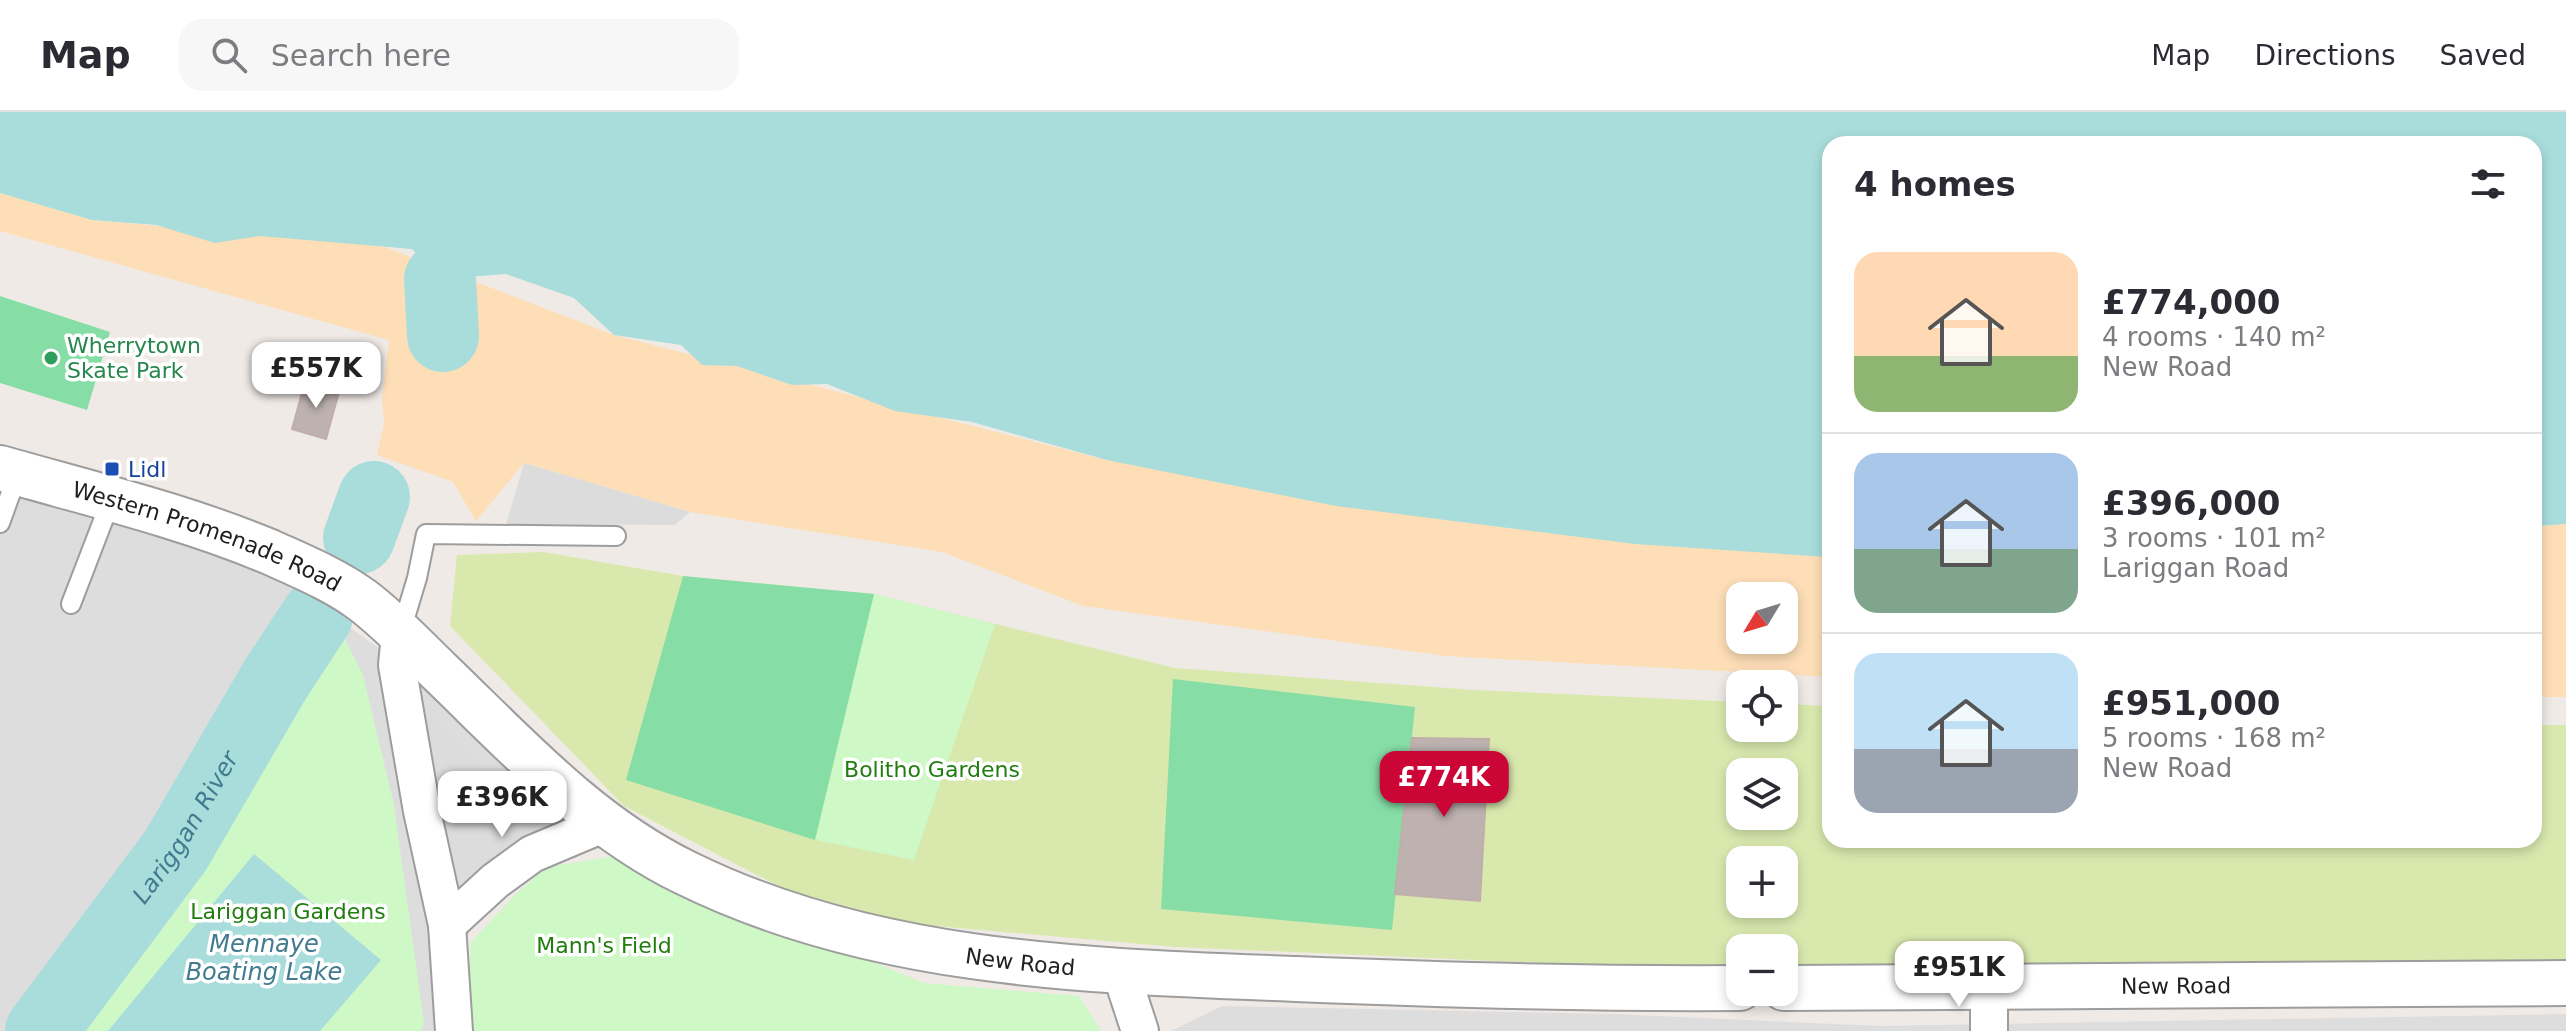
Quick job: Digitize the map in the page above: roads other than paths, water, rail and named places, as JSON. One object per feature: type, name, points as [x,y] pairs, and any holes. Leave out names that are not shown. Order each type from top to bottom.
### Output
[{"type":"street","name":"Western Promenade Road","points":[[9,470],[223,532],[303,566],[360,598],[400,634]]},
{"type":"street","name":"New Road","points":[[400,634],[540,769],[603,824],[685,873],[772,910],[900,945],[1009,962],[1121,973],[1563,989],[1726,988]]},
{"type":"street","points":[[400,634],[397,665],[422,811],[447,925],[454,1031]]},
{"type":"street","points":[[447,925],[495,881],[532,854],[603,824]]},
{"type":"street","points":[[1121,973],[1140,1031]]},
{"type":"street","name":"New Road","points":[[1798,988],[2566,983]]},
{"type":"street","points":[[1989,988],[1989,1031]]},
{"type":"lane","points":[[0,523],[9,470]]},
{"type":"lane","points":[[71,604],[111,500]]},
{"type":"lane","points":[[400,634],[426,534],[616,536]]},
{"type":"water","points":[[0,112],[2566,112],[2566,524],[2542,526],[2542,136],[1822,136],[1822,557],[1635,544],[1336,506],[1107,460],[972,422],[895,411],[827,384],[792,385],[737,366],[702,365],[681,345],[614,335],[574,298],[506,274],[440,279],[412,249],[260,236],[215,243],[156,225],[92,220],[0,193]]},
{"type":"water","name":"Mennaye Boating Lake","points":[[254,854],[381,960],[320,1031],[108,1031]]},
{"type":"waterway","name":"Lariggan River","points":[[440,279],[443,336]]},
{"type":"waterway","name":"Lariggan River","points":[[359,538],[374,497]]},
{"type":"waterway","name":"Lariggan River","points":[[41,1031],[176,850],[275,680],[317,616]]},
{"type":"place","name":"Wherrytown Skate Park","points":[[51,358]]},
{"type":"place","name":"Lidl","points":[[112,469]]},
{"type":"park label","name":"Bolitho Gardens","points":[[932,769]]},
{"type":"park label","name":"Lariggan Gardens","points":[[288,911]]},
{"type":"park label","name":"Mann's Field","points":[[604,945]]}]
